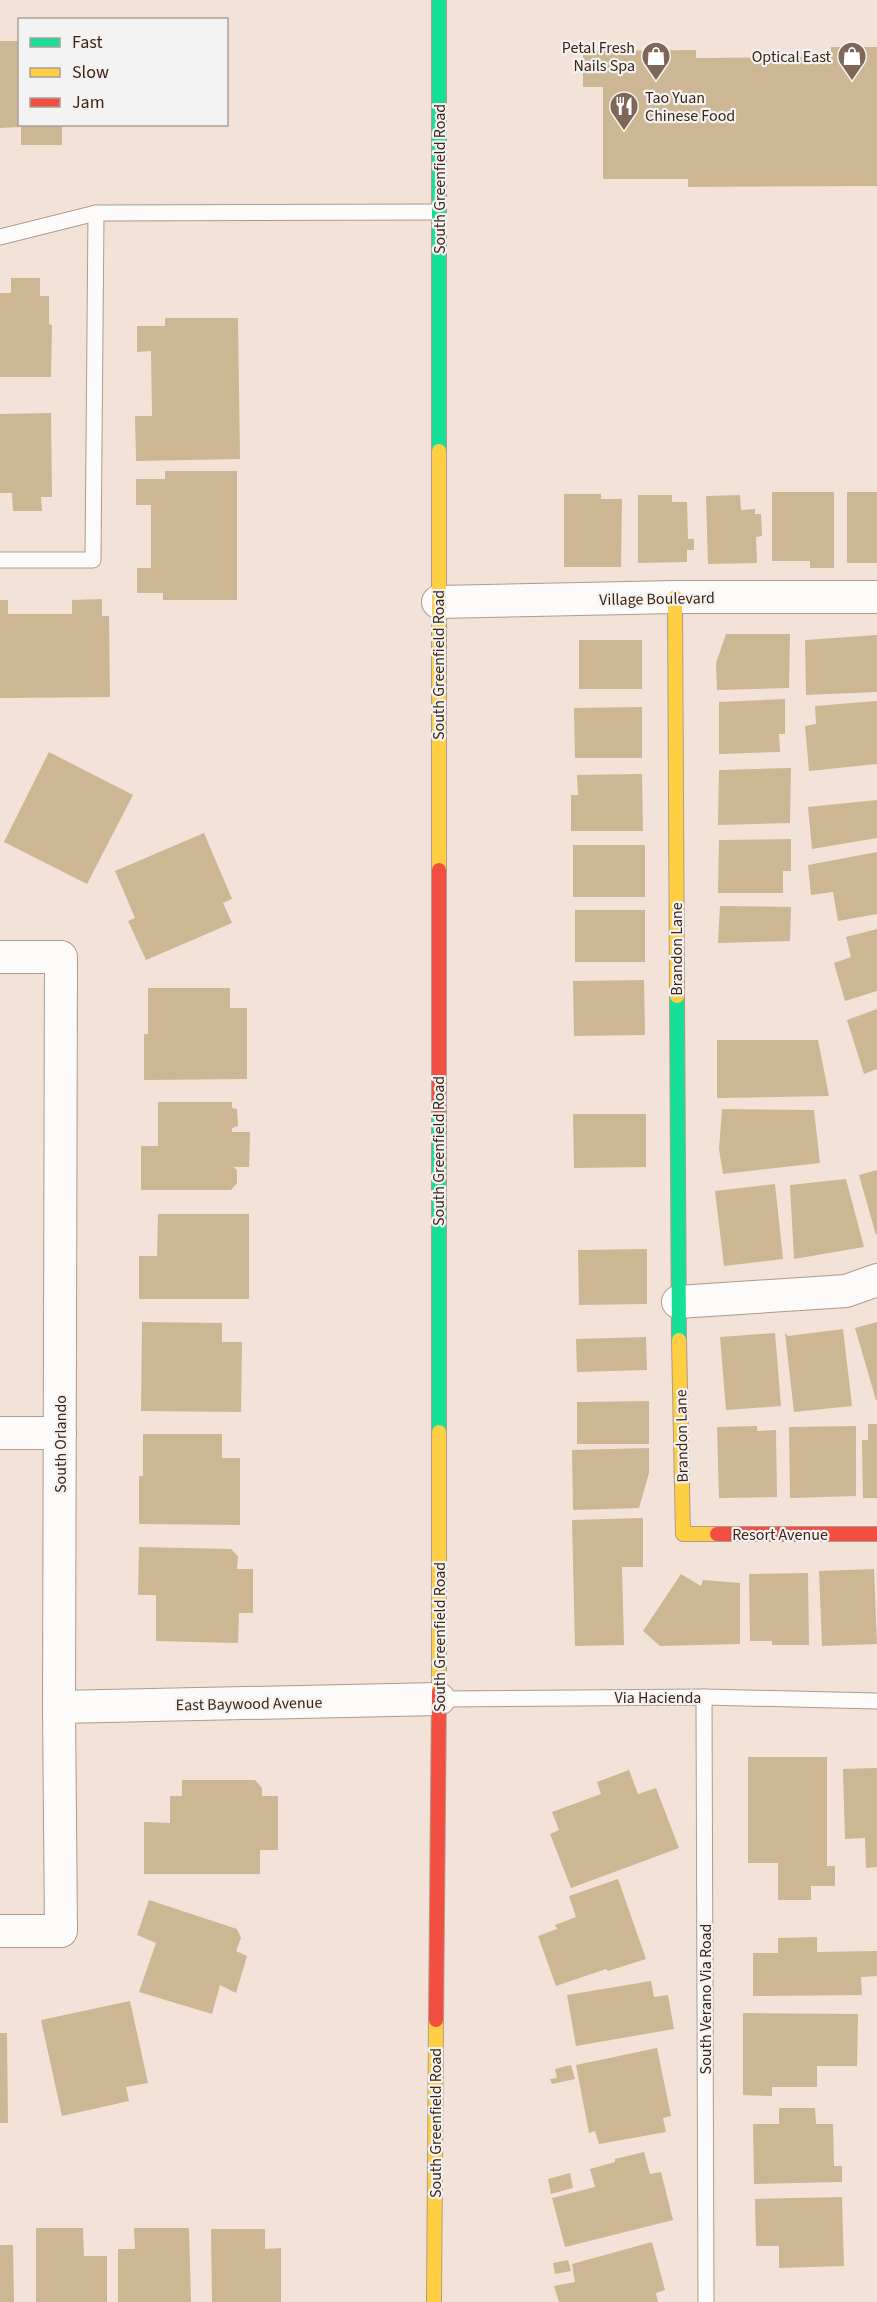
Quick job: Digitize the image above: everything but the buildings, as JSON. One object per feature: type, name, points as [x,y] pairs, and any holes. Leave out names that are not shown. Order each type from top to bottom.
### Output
[{"type":"main road","name":"South Greenfield Road","points":[[434,2302],[439,1700],[439,0]]},
{"type":"main road","name":"Brandon Lane","points":[[675,597],[678,1302],[683,1534]]},
{"type":"main road","name":"Resort Avenue","points":[[683,1534],[877,1534]]},
{"type":"street","name":"Village Boulevard","points":[[438,602],[675,597],[877,597]]},
{"type":"street","name":"South Orlando","points":[[0,957],[61,957],[59,1707],[61,1931],[0,1931]]},
{"type":"street","points":[[678,1302],[846,1291],[877,1280]]},
{"type":"street","points":[[0,1433],[60,1433]]},
{"type":"street","name":"East Baywood Avenue","points":[[59,1707],[439,1700]]},
{"type":"lane","points":[[0,237],[96,213],[438,212]]},
{"type":"lane","points":[[0,560],[93,560],[96,213]]},
{"type":"lane","name":"Via Hacienda","points":[[439,1700],[704,1697],[877,1701]]},
{"type":"lane","name":"South Verano Via Road","points":[[704,1697],[706,2302]]},
{"type":"traffic: fast","points":[[439,0],[439,451]]},
{"type":"traffic: fast","points":[[677,996],[679,1340]]},
{"type":"traffic: fast","points":[[439,1108],[439,1432]]},
{"type":"traffic: slow","points":[[439,451],[439,870]]},
{"type":"traffic: slow","points":[[675,597],[677,996]]},
{"type":"traffic: slow","points":[[679,1340],[683,1534],[717,1534]]},
{"type":"traffic: slow","points":[[439,1432],[439,1692]]},
{"type":"traffic: slow","points":[[434,2302],[436,2020]]},
{"type":"traffic: jam","points":[[439,870],[439,1108]]},
{"type":"traffic: jam","points":[[717,1534],[877,1534]]},
{"type":"traffic: jam","points":[[436,2020],[439,1692]]},
{"type":"place","name":"Petal Fresh Nails Spa","points":[[656,82]]},
{"type":"place","name":"Optical East","points":[[852,82]]},
{"type":"place","name":"Tao Yuan Chinese Food","points":[[624,132]]}]
